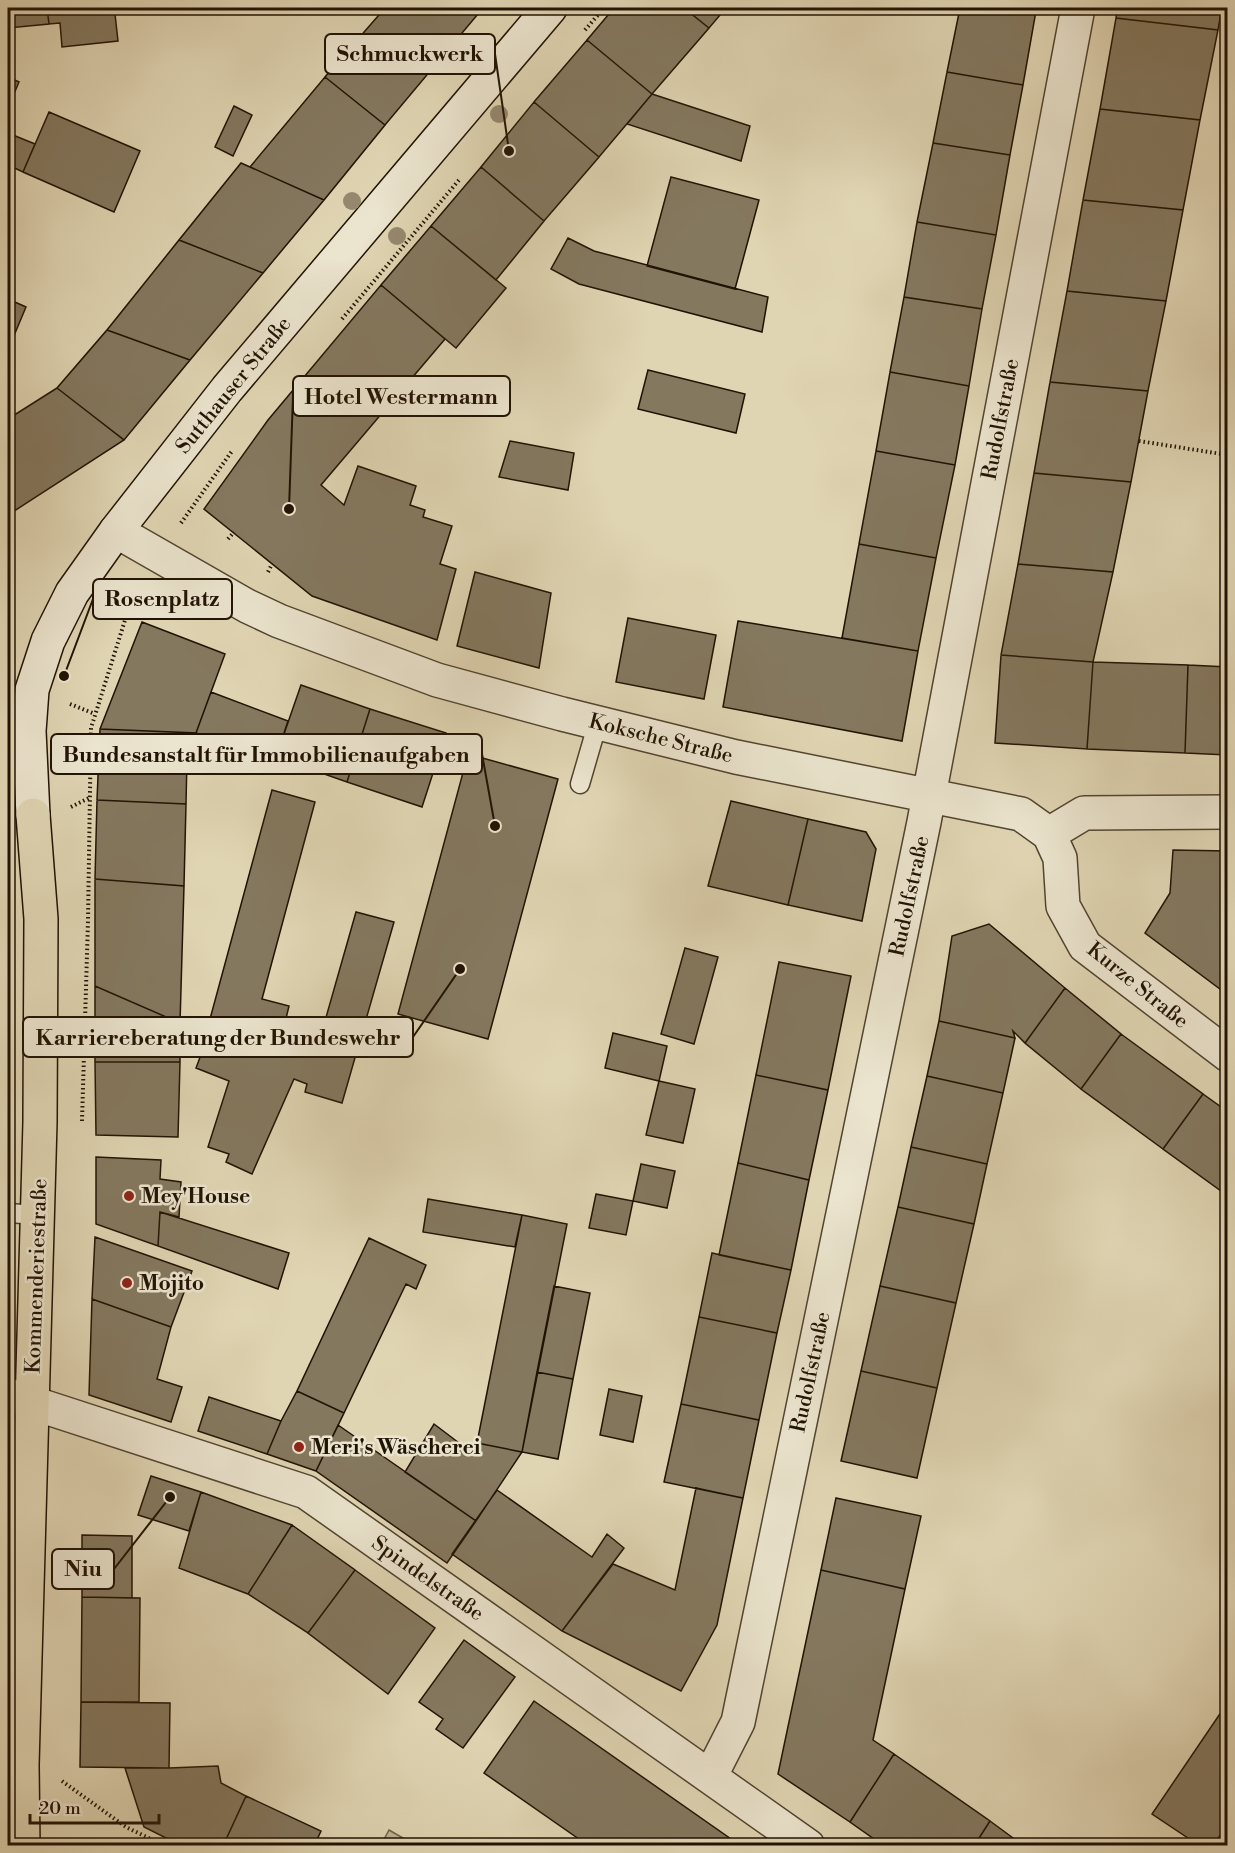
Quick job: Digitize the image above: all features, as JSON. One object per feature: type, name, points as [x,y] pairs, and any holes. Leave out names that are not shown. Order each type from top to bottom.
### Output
[{"type":"main road","name":"Kommenderiestraße","points":[[16,814],[41,919],[23,1214],[20,1399],[23,1845]]},
{"type":"street","name":"Sutthauser Straße","points":[[16,814],[32,690],[48,641],[72,592],[116,531],[227,389],[550,8]]},
{"type":"street","name":"Rudolfstraße","points":[[710,1777],[738,1722],[929,797],[1078,8]]},
{"type":"street","name":"Koksche Straße","points":[[116,531],[247,606],[279,621],[438,680],[736,757],[1021,814],[1049,834]]},
{"type":"street","points":[[1049,834],[1084,813],[1227,812]]},
{"type":"street","name":"Kurze Straße","points":[[1049,834],[1060,858],[1063,906],[1085,946],[1227,1055]]},
{"type":"street","name":"Spindelstraße","points":[[20,1399],[306,1492],[808,1845]]},
{"type":"lane","points":[[580,784],[598,722]]},
{"type":"path","points":[[1138,441],[1227,455]]},
{"type":"path","points":[[228,539],[234,532]]},
{"type":"path","points":[[82,1123],[91,728],[126,617]]},
{"type":"path","points":[[22,1765],[62,1781],[126,1827],[165,1845]]},
{"type":"path","points":[[62,1770],[62,1781]]},
{"type":"shaded area","points":[[389,1830],[415,1845],[381,1845]]},
{"type":"building","points":[[8,8],[47,8],[49,24],[8,28]]},
{"type":"building","points":[[47,8],[125,8],[126,13],[115,14],[118,41],[62,47],[60,23],[49,24]]},
{"type":"building","points":[[125,8],[171,8],[126,13]]},
{"type":"building","points":[[385,8],[483,8],[385,125],[325,77]]},
{"type":"building","points":[[614,8],[684,8],[709,28],[652,94],[587,40]]},
{"type":"building","points":[[684,8],[726,8],[709,28]]},
{"type":"building","points":[[960,8],[1015,8],[1036,11],[1023,85],[947,72]]},
{"type":"building","points":[[1117,8],[1222,8],[1218,30],[1116,18]]},
{"type":"building","points":[[1116,18],[1218,30],[1200,120],[1100,109]]},
{"type":"building","points":[[587,40],[652,94],[599,157],[534,102]]},
{"type":"building","points":[[947,72],[1023,85],[1010,155],[933,143]]},
{"type":"building","points":[[8,77],[19,82],[8,108]]},
{"type":"building","points":[[325,77],[385,125],[324,200],[250,167]]},
{"type":"building","points":[[652,94],[750,126],[741,161],[627,124]]},
{"type":"building","points":[[534,102],[599,157],[544,221],[481,167]]},
{"type":"building","points":[[234,106],[252,115],[233,156],[215,147]]},
{"type":"building","points":[[1100,109],[1200,120],[1183,210],[1083,200]]},
{"type":"building","points":[[49,112],[140,151],[114,212],[23,172]]},
{"type":"building","points":[[8,133],[35,144],[23,172],[8,165]]},
{"type":"building","points":[[933,143],[1010,155],[996,235],[917,222]]},
{"type":"building","points":[[241,163],[324,200],[263,273],[179,240]]},
{"type":"building","points":[[481,167],[544,221],[496,280],[431,226]]},
{"type":"building","points":[[671,177],[759,200],[735,289],[647,266]]},
{"type":"building","points":[[1083,200],[1183,210],[1166,301],[1067,291]]},
{"type":"building","points":[[917,222],[996,235],[982,309],[904,297]]},
{"type":"building","points":[[431,226],[506,288],[456,348],[381,285]]},
{"type":"building","points":[[568,238],[594,251],[768,297],[762,332],[579,284],[551,269]]},
{"type":"building","points":[[179,240],[263,273],[190,360],[107,330]]},
{"type":"building","points":[[381,285],[445,339],[321,485],[344,505],[358,466],[416,486],[410,505],[425,510],[423,517],[452,526],[440,564],[456,569],[437,640],[312,596],[204,509],[268,420]]},
{"type":"building","points":[[1067,291],[1166,301],[1148,391],[1050,382]]},
{"type":"building","points":[[904,297],[982,309],[969,386],[890,372]]},
{"type":"building","points":[[8,299],[26,307],[13,338],[8,336]]},
{"type":"building","points":[[107,330],[190,360],[124,440],[57,388]]},
{"type":"building","points":[[648,370],[745,394],[736,433],[638,409]]},
{"type":"building","points":[[890,372],[969,386],[955,465],[876,451]]},
{"type":"building","points":[[1050,382],[1148,391],[1131,482],[1034,473]]},
{"type":"building","points":[[57,388],[124,440],[8,515],[8,419]]},
{"type":"building","points":[[510,441],[574,453],[568,490],[499,477]]},
{"type":"building","points":[[876,451],[955,465],[936,558],[859,544]]},
{"type":"building","points":[[1034,473],[1131,482],[1113,572],[1018,564]]},
{"type":"building","points":[[859,544],[936,558],[918,651],[842,638]]},
{"type":"building","points":[[1018,564],[1113,572],[1093,662],[1001,655]]},
{"type":"building","points":[[475,572],[551,593],[539,668],[457,646]]},
{"type":"building","points":[[628,618],[716,635],[704,699],[616,682]]},
{"type":"building","points":[[738,621],[918,651],[902,741],[723,707]]},
{"type":"building","points":[[142,622],[225,654],[196,733],[100,729]]},
{"type":"building","points":[[1001,655],[1093,662],[1087,749],[995,743]]},
{"type":"building","points":[[1093,662],[1188,665],[1185,753],[1087,749]]},
{"type":"building","points":[[1188,665],[1228,667],[1228,755],[1185,753]]},
{"type":"building","points":[[301,685],[370,709],[347,782],[276,757]]},
{"type":"building","points":[[211,692],[288,721],[276,757],[196,733]]},
{"type":"building","points":[[370,709],[446,733],[422,807],[347,782]]},
{"type":"building","points":[[100,729],[196,733],[187,758],[186,804],[97,800]]},
{"type":"building","points":[[468,754],[558,779],[488,1039],[398,1014]]},
{"type":"building","points":[[272,790],[315,802],[262,999],[289,1006],[283,1031],[319,1042],[356,912],[394,922],[342,1103],[305,1092],[307,1084],[294,1079],[252,1174],[226,1162],[229,1154],[208,1147],[229,1081],[196,1068],[208,1036],[239,1048],[245,1029],[210,1019]]},
{"type":"building","points":[[97,800],[186,804],[184,886],[95,879]]},
{"type":"building","points":[[731,801],[808,819],[788,905],[708,886]]},
{"type":"building","points":[[808,819],[866,832],[876,849],[862,921],[788,905]]},
{"type":"building","points":[[1173,850],[1228,851],[1228,995],[1145,933],[1170,893]]},
{"type":"building","points":[[95,879],[184,886],[180,1023],[95,986]]},
{"type":"building","points":[[989,924],[1065,988],[1025,1043],[1013,1031],[1015,1038],[939,1021],[952,936]]},
{"type":"building","points":[[685,948],[718,957],[694,1044],[661,1034]]},
{"type":"building","points":[[779,962],[851,976],[828,1090],[756,1075]]},
{"type":"building","points":[[95,986],[180,1023],[180,1062],[95,1062]]},
{"type":"building","points":[[1065,988],[1121,1034],[1081,1089],[1025,1043]]},
{"type":"building","points":[[939,1021],[1015,1038],[1003,1093],[927,1076]]},
{"type":"building","points":[[613,1033],[667,1046],[659,1081],[605,1068]]},
{"type":"building","points":[[1121,1034],[1203,1094],[1163,1149],[1081,1089]]},
{"type":"building","points":[[95,1062],[180,1062],[178,1137],[96,1135]]},
{"type":"building","points":[[756,1075],[828,1090],[809,1180],[738,1163]]},
{"type":"building","points":[[927,1076],[1003,1093],[987,1164],[911,1147]]},
{"type":"building","points":[[659,1081],[695,1089],[683,1143],[646,1135]]},
{"type":"building","points":[[1203,1094],[1228,1112],[1228,1196],[1163,1149]]},
{"type":"building","points":[[911,1147],[987,1164],[974,1224],[898,1207]]},
{"type":"building","points":[[96,1157],[161,1160],[160,1179],[181,1182],[179,1217],[160,1212],[158,1246],[96,1224]]},
{"type":"building","points":[[738,1163],[809,1180],[791,1270],[719,1255]]},
{"type":"building","points":[[641,1164],[675,1171],[667,1208],[633,1201]]},
{"type":"building","points":[[596,1194],[633,1201],[626,1235],[589,1228]]},
{"type":"building","points":[[428,1199],[522,1215],[515,1247],[423,1232]]},
{"type":"building","points":[[898,1207],[974,1224],[956,1303],[880,1286]]},
{"type":"building","points":[[160,1212],[289,1253],[278,1289],[158,1246]]},
{"type":"building","points":[[522,1215],[567,1224],[522,1452],[477,1443]]},
{"type":"building","points":[[95,1237],[192,1271],[171,1327],[92,1299]]},
{"type":"building","points":[[369,1238],[426,1265],[416,1289],[406,1284],[344,1413],[297,1391]]},
{"type":"building","points":[[712,1253],[791,1270],[777,1333],[699,1317]]},
{"type":"building","points":[[554,1286],[590,1293],[573,1379],[537,1372]]},
{"type":"building","points":[[880,1286],[956,1303],[937,1388],[861,1371]]},
{"type":"building","points":[[92,1299],[171,1327],[157,1379],[182,1387],[171,1422],[89,1395]]},
{"type":"building","points":[[699,1317],[777,1333],[759,1420],[681,1404]]},
{"type":"building","points":[[861,1371],[937,1388],[917,1478],[841,1461]]},
{"type":"building","points":[[537,1372],[573,1379],[558,1459],[522,1452]]},
{"type":"building","points":[[609,1389],[642,1396],[633,1442],[600,1435]]},
{"type":"building","points":[[297,1391],[344,1413],[316,1471],[267,1454]]},
{"type":"building","points":[[209,1397],[281,1421],[267,1454],[198,1431]]},
{"type":"building","points":[[681,1404],[759,1420],[743,1498],[664,1482]]},
{"type":"building","points":[[434,1424],[471,1452],[477,1443],[522,1452],[476,1521],[405,1472]]},
{"type":"building","points":[[338,1425],[476,1521],[447,1563],[316,1471]]},
{"type":"building","points":[[151,1476],[201,1492],[189,1531],[138,1515]]},
{"type":"building","points":[[696,1488],[743,1498],[717,1625],[681,1691],[562,1631],[613,1564],[675,1590]]},
{"type":"building","points":[[497,1490],[592,1557],[607,1534],[624,1548],[562,1631],[452,1554]]},
{"type":"building","points":[[201,1492],[292,1525],[248,1594],[179,1568]]},
{"type":"building","points":[[836,1498],[921,1516],[905,1589],[821,1570]]},
{"type":"building","points":[[292,1525],[355,1570],[308,1633],[248,1594]]},
{"type":"building","points":[[82,1535],[132,1536],[132,1598],[82,1597]]},
{"type":"building","points":[[355,1570],[435,1628],[388,1694],[308,1633]]},
{"type":"building","points":[[821,1570],[905,1589],[873,1740],[894,1754],[850,1822],[778,1774]]},
{"type":"building","points":[[82,1597],[140,1598],[139,1702],[81,1702]]},
{"type":"building","points":[[464,1640],[515,1677],[463,1748],[436,1729],[443,1719],[419,1702]]},
{"type":"building","points":[[534,1701],[741,1846],[589,1846],[484,1773]]},
{"type":"building","points":[[81,1702],[170,1703],[169,1768],[80,1767]]},
{"type":"building","points":[[1228,1702],[1228,1824],[1213,1846],[1200,1846],[1152,1814]]},
{"type":"building","points":[[894,1754],[990,1821],[974,1846],[884,1846],[850,1822]]},
{"type":"building","points":[[218,1766],[221,1783],[246,1796],[223,1846],[182,1846],[144,1827],[125,1768]]},
{"type":"building","points":[[246,1796],[321,1831],[314,1846],[223,1846]]},
{"type":"building","points":[[990,1821],[1024,1846],[974,1846]]},
{"type":"place","name":"Schmuckwerk","points":[[509,151]]},
{"type":"place","name":"Hotel Westermann","points":[[289,509]]},
{"type":"place","name":"Rosenplatz","points":[[64,676]]},
{"type":"place","name":"Bundesanstalt für Immobilienaufgaben","points":[[495,826]]},
{"type":"place","name":"Karriereberatung der Bundeswehr","points":[[460,969]]},
{"type":"place","name":"Mey'House","points":[[129,1196]]},
{"type":"place","name":"Mojito","points":[[127,1283]]},
{"type":"place","name":"Meri's Wäscherei","points":[[299,1447]]},
{"type":"place","name":"Niu","points":[[170,1497]]}]
